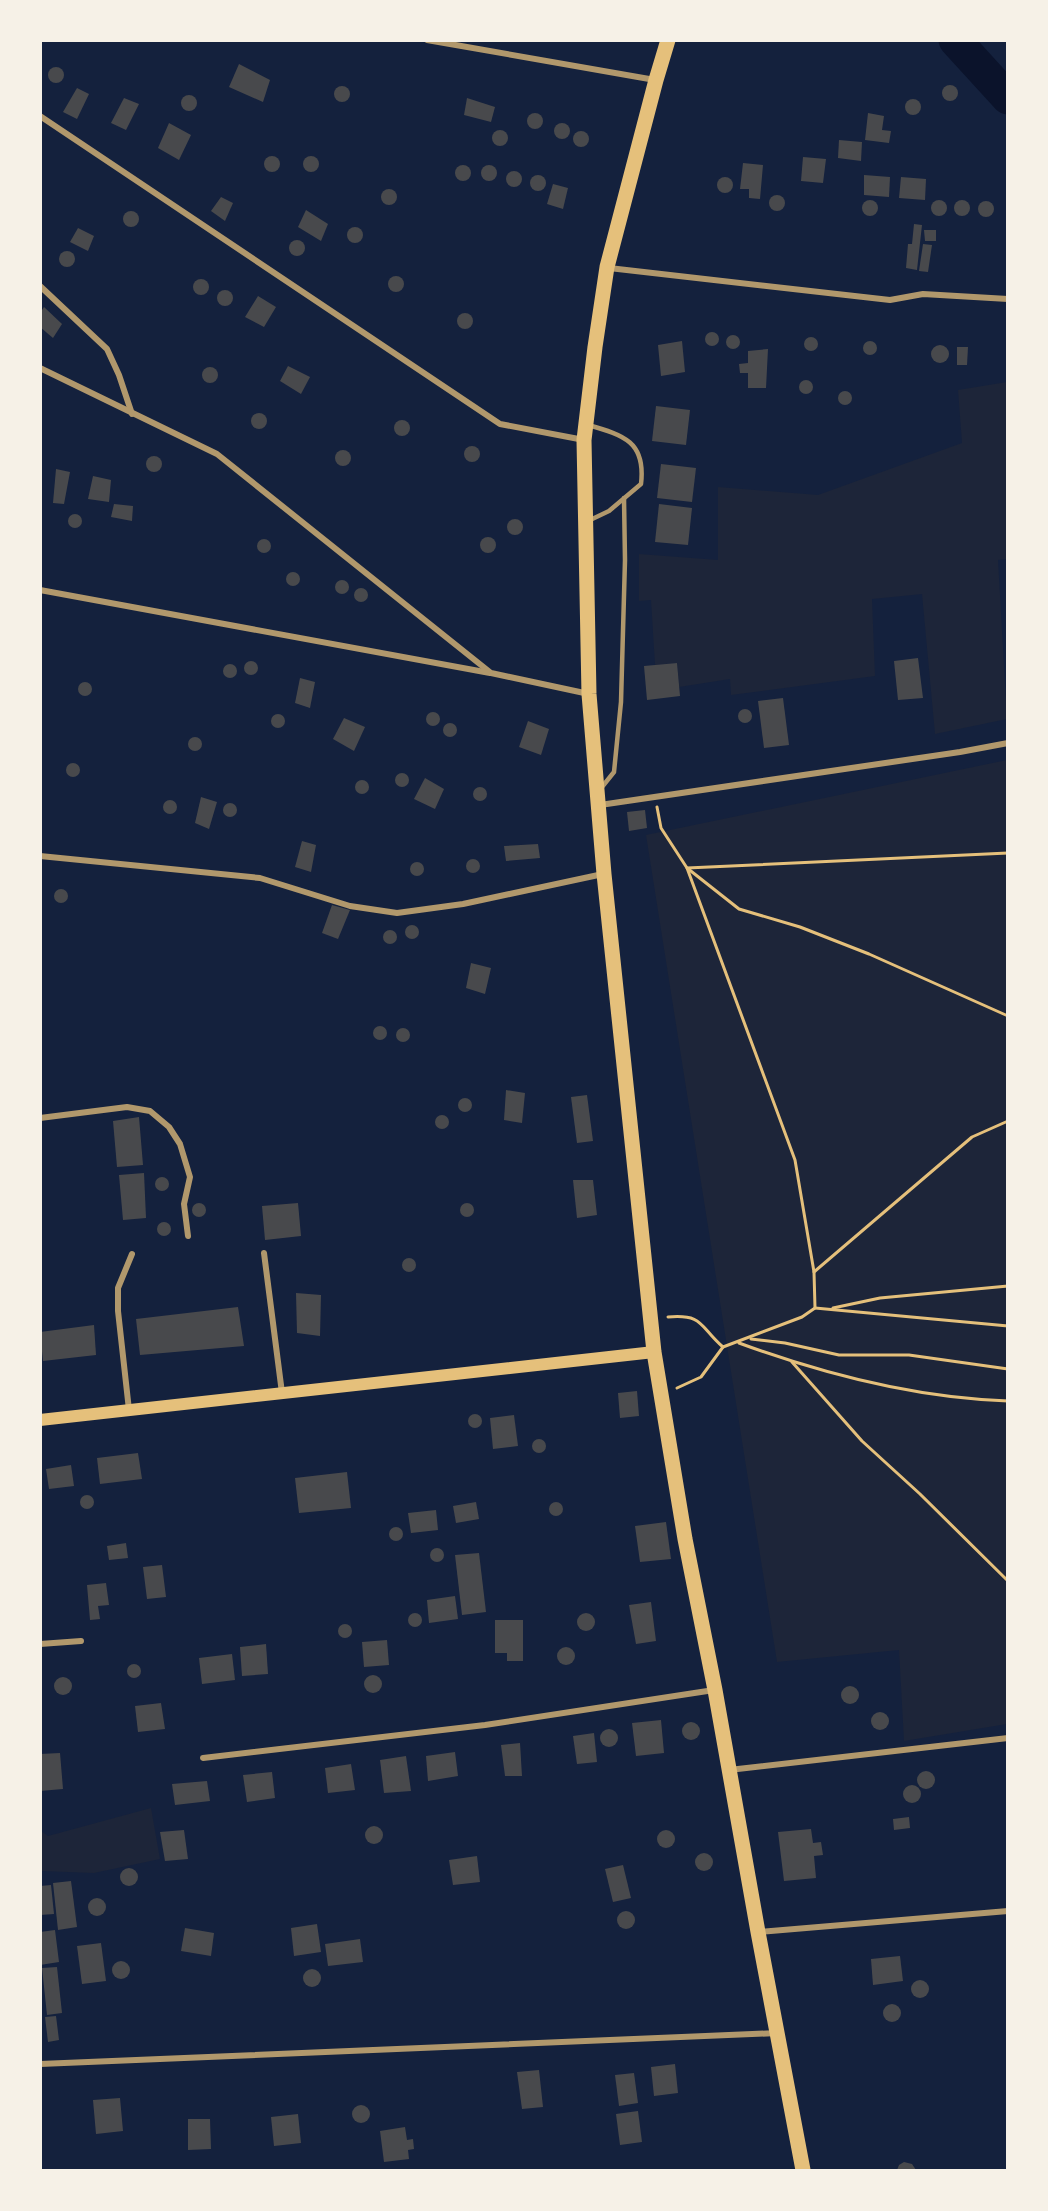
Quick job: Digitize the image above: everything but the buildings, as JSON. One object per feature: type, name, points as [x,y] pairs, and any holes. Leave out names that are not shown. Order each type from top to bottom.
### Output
[{"type":"main road","points":[[668,40],[607,267],[584,440],[589,694],[604,874],[654,1352],[684,1539],[715,1690],[803,2170]]},
{"type":"main road","points":[[40,1420],[654,1352]]},
{"type":"street","points":[[427,40],[656,80]]},
{"type":"street","points":[[40,116],[500,424],[584,440]]},
{"type":"street","points":[[607,267],[890,300],[923,294],[1008,299]]},
{"type":"street","points":[[40,286],[106,349],[119,375],[132,414]]},
{"type":"street","points":[[40,368],[217,454],[491,673]]},
{"type":"street","points":[[40,590],[491,673],[589,694]]},
{"type":"street","points":[[598,798],[654,797],[1008,743]]},
{"type":"street","points":[[40,856],[260,878],[350,906],[397,914],[453,906],[604,874]]},
{"type":"street","points":[[40,1118],[126,1107],[150,1111],[169,1128],[180,1144],[190,1177],[184,1204],[188,1236]]},
{"type":"street","points":[[264,1253],[282,1393]]},
{"type":"street","points":[[129,1410],[118,1311],[118,1288],[132,1254]]},
{"type":"street","points":[[40,1644],[81,1641]]},
{"type":"street","points":[[203,1758],[485,1725],[715,1690]]},
{"type":"street","points":[[729,1770],[1008,1738]]},
{"type":"street","points":[[758,1932],[1008,1911]]},
{"type":"street","points":[[40,2064],[777,2033]]},
{"type":"lane","points":[[586,424],[615,432],[633,444],[643,466],[641,484],[609,511],[586,522]]},
{"type":"lane","points":[[598,798],[614,772],[621,702],[625,560],[624,498]]},
{"type":"path","points":[[654,797],[661,828],[687,868],[795,1160],[813,1272],[815,1308]]},
{"type":"path","points":[[687,868],[1008,853]]},
{"type":"path","points":[[687,868],[739,909],[800,927],[869,954],[1008,1016]]},
{"type":"path","points":[[813,1272],[972,1137],[1008,1121]]},
{"type":"path","points":[[828,1309],[880,1298],[1008,1286]]},
{"type":"path","points":[[661,1393],[701,1377],[723,1347],[802,1317],[815,1308],[1008,1326]]},
{"type":"path","points":[[651,1318],[685,1316],[703,1323],[713,1338],[723,1347]]},
{"type":"path","points":[[749,1338],[839,1355],[909,1355],[1008,1369]]},
{"type":"path","points":[[738,1342],[792,1362],[873,1384],[963,1400],[1008,1401]]},
{"type":"path","points":[[792,1362],[862,1441],[920,1494],[1008,1581]]},
{"type":"shaded area","points":[[1007,382],[1007,559],[998,560],[1007,719],[935,734],[922,594],[872,599],[875,676],[731,695],[730,679],[679,687],[677,663],[655,665],[651,600],[639,601],[639,554],[718,560],[718,487],[818,495],[962,443],[958,390]]},
{"type":"shaded area","points":[[1007,760],[1007,1724],[904,1741],[899,1650],[777,1662],[646,835]]},
{"type":"shaded area","points":[[151,1808],[160,1859],[94,1873],[41,1871],[41,1831],[48,1836]]},
{"type":"waterway","points":[[955,40],[1008,98]]}]
